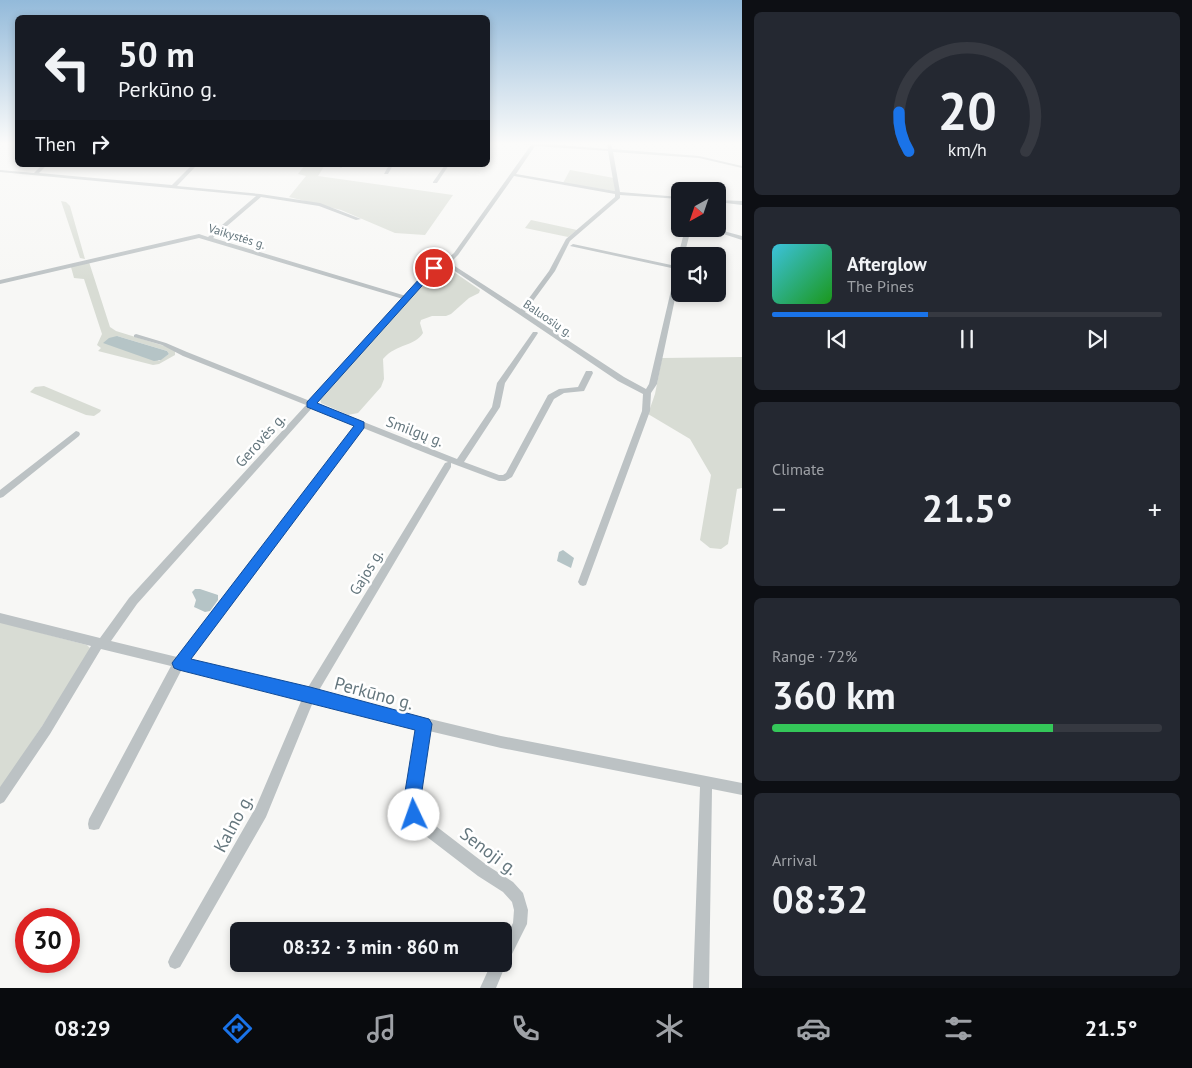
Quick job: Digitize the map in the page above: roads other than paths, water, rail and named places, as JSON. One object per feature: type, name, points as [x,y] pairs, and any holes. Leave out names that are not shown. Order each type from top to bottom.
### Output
[{"type":"street","points":[[185,188],[260,195],[320,205],[358,219]]},
{"type":"street","name":"Gerovės g.","points":[[0,798],[101,643],[133,601],[434,268],[456,254],[504,188]]},
{"type":"street","points":[[590,188],[619,193],[671,197]]},
{"type":"street","points":[[521,313],[552,271],[568,240],[615,201],[619,193],[618,188]]},
{"type":"street","points":[[209,239],[260,195]]},
{"type":"street","points":[[726,202],[742,203]]},
{"type":"street","points":[[726,234],[742,238]]},
{"type":"street","name":"Vaikystės g.","points":[[0,282],[199,236],[407,298]]},
{"type":"street","points":[[573,246],[671,264]]},
{"type":"street","name":"Baluosių g.","points":[[438,257],[621,379],[647,393]]},
{"type":"street","points":[[583,582],[646,411],[647,393],[653,384],[671,302]]},
{"type":"street","points":[[453,464],[496,407],[501,383],[535,333]]},
{"type":"street","name":"Smilgų g.","points":[[136,336],[164,344],[453,464],[499,478],[509,476],[551,398],[562,391],[581,389],[589,373]]},
{"type":"street","points":[[94,824],[179,663],[361,425]]},
{"type":"street","points":[[0,495],[76,434]]},
{"type":"street","name":"Gajos g.","points":[[310,694],[453,464]]},
{"type":"street","name":"Perkūno g.","points":[[0,618],[501,742],[742,789]]},
{"type":"street","name":"Kalno g.","points":[[175,962],[261,812],[310,694]]},
{"type":"street","name":"Senoji g.","points":[[424,724],[412,794],[411,804],[414,815],[423,825],[508,887],[518,898],[521,910],[520,924],[512,940]]},
{"type":"street","points":[[701,988],[706,782]]},
{"type":"street","points":[[488,988],[495,972]]}]
